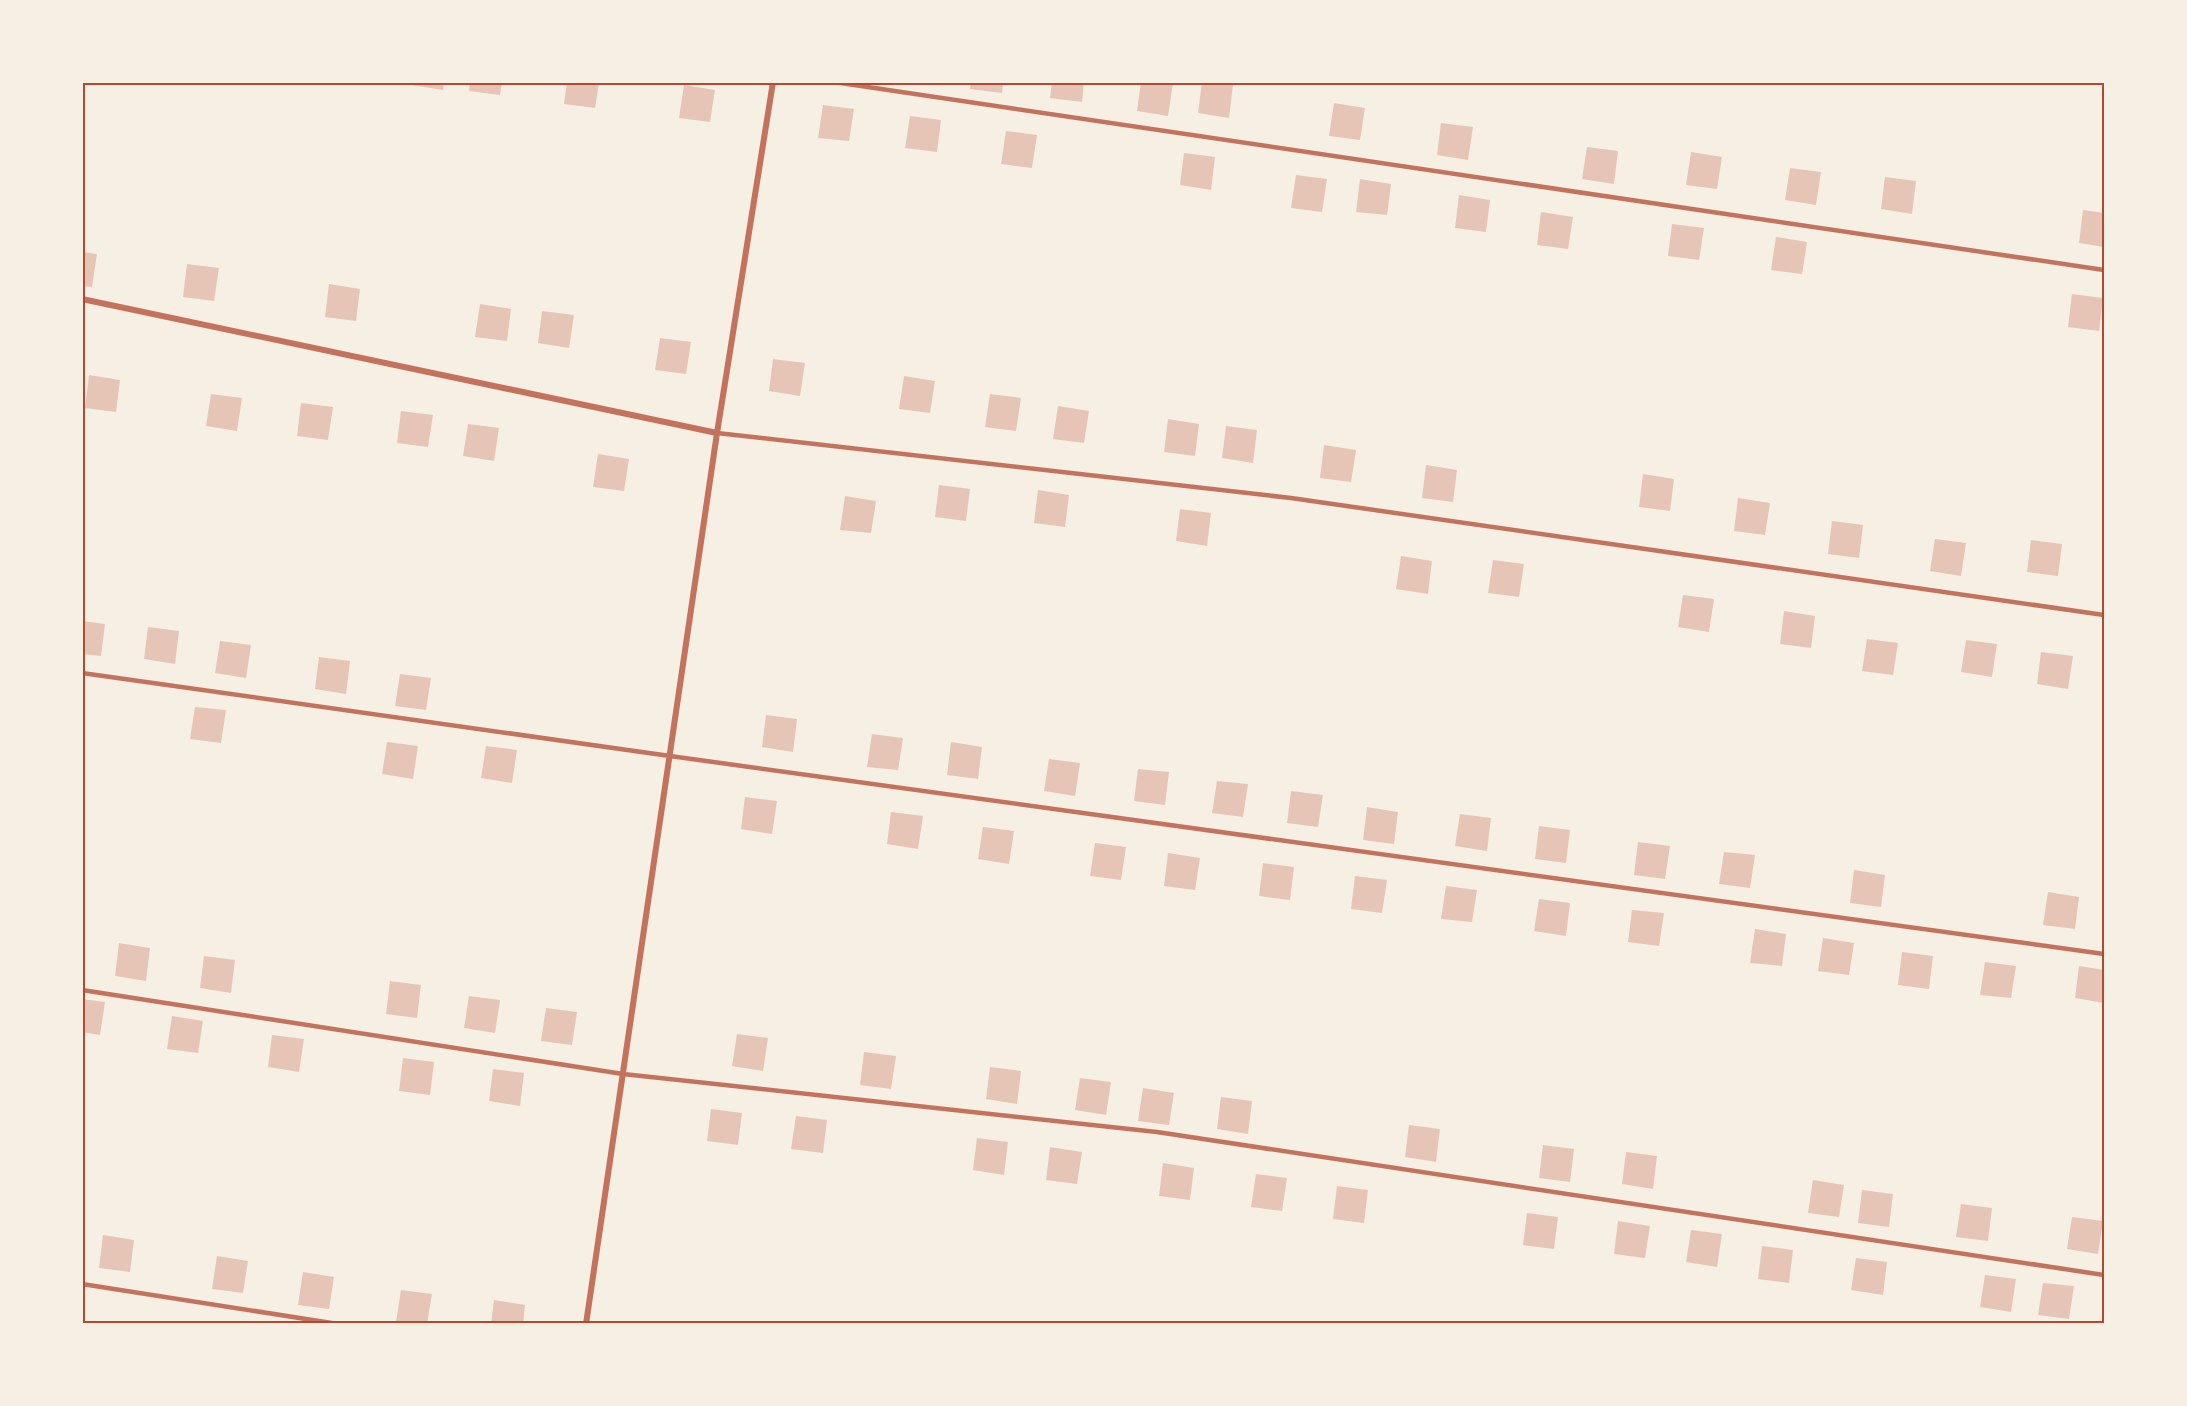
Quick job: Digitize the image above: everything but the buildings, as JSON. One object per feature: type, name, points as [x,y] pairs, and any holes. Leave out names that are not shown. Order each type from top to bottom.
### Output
[{"type":"street","points":[[586,1323],[717,433],[773,82]]},
{"type":"street","points":[[82,300],[717,433]]},
{"type":"lane","points":[[834,82],[2104,270]]},
{"type":"lane","points":[[717,433],[1291,498],[2104,615]]},
{"type":"lane","points":[[82,672],[670,756],[2104,954]]},
{"type":"lane","points":[[82,990],[623,1074],[1157,1132],[2104,1275]]},
{"type":"lane","points":[[82,1284],[338,1323]]}]
